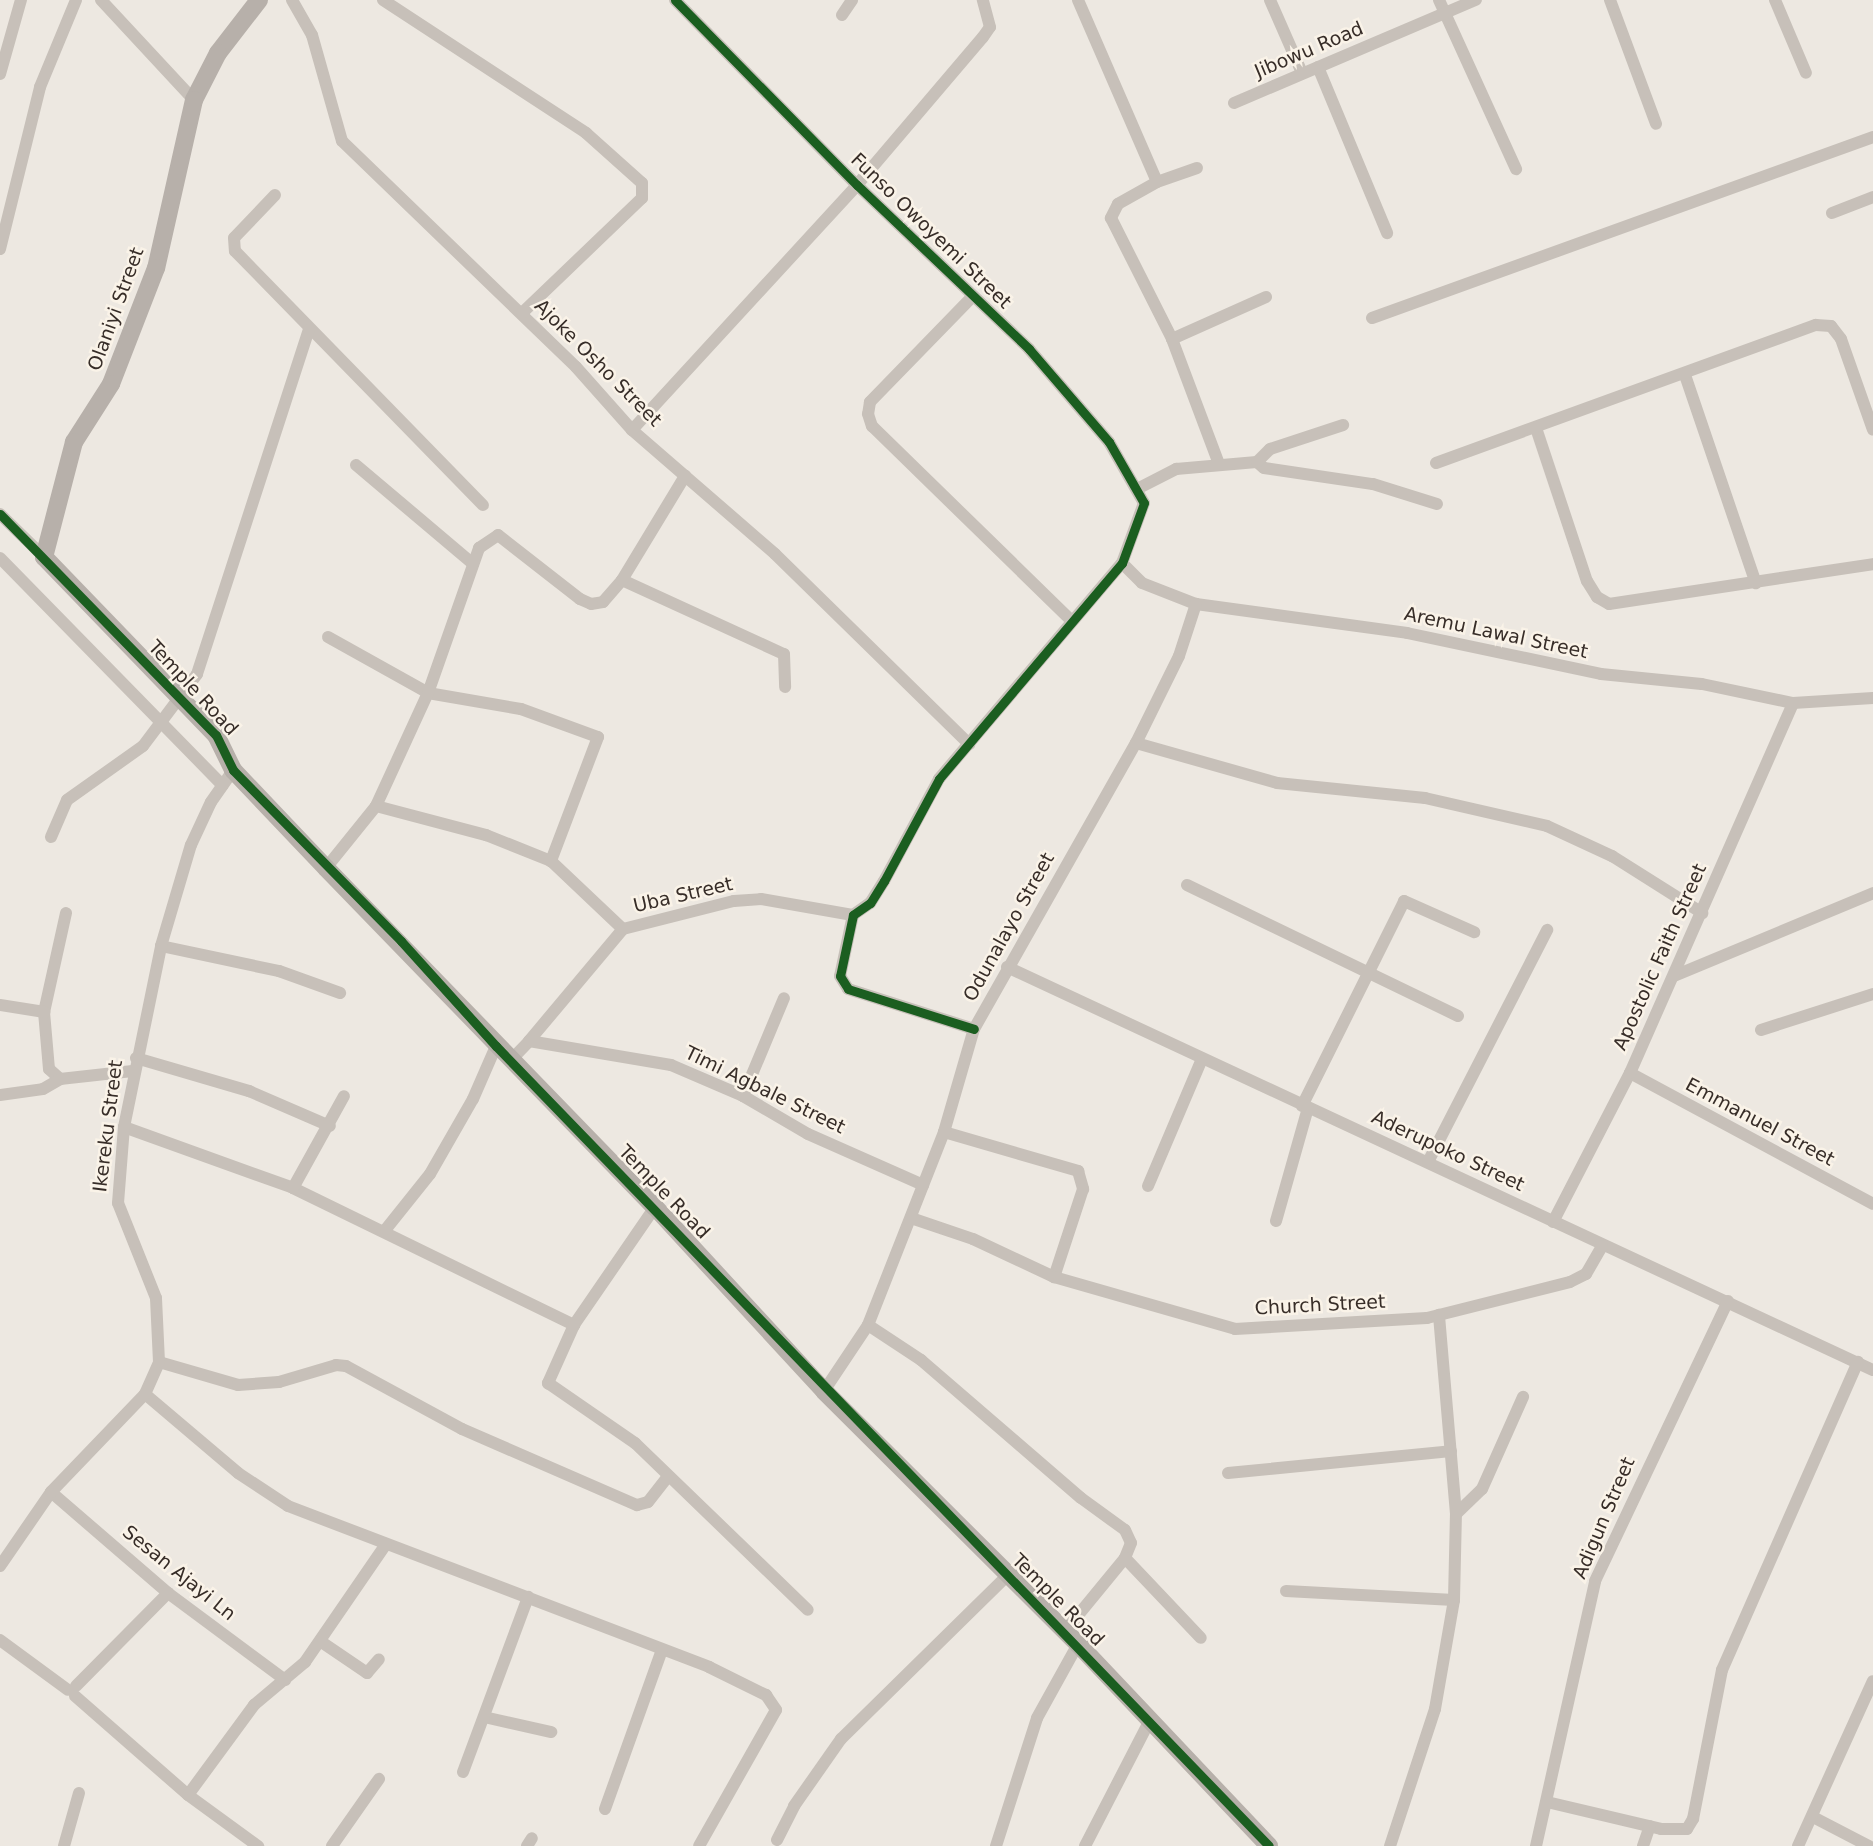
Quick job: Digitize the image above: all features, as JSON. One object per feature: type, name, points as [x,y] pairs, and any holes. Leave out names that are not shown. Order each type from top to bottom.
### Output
[{"type":"street","points":[[0,74],[21,0]]},
{"type":"street","points":[[0,249],[40,87],[76,0]]},
{"type":"street","points":[[101,0],[194,100]]},
{"type":"street","name":"Olaniyi Street","points":[[44,557],[74,442],[111,384],[156,268],[194,100],[218,53],[259,0]]},
{"type":"street","name":"Ajoke Osho Street","points":[[292,0],[312,35],[342,141],[522,313],[632,430],[775,554],[969,744]]},
{"type":"street","points":[[383,0],[586,133],[642,183],[642,198],[522,313]]},
{"type":"street","name":"Funso Owoyemi Street","points":[[675,0],[857,185],[1029,349],[1109,442],[1139,488],[1144,503],[1122,564]]},
{"type":"street","points":[[842,15],[852,0]]},
{"type":"street","points":[[632,430],[857,185],[990,27],[983,0]]},
{"type":"street","points":[[1078,0],[1157,182]]},
{"type":"street","points":[[1270,0],[1301,74]]},
{"type":"street","points":[[1439,0],[1516,169]]},
{"type":"street","name":"Jibowu Road","points":[[1234,103],[1476,0]]},
{"type":"street","points":[[1610,0],[1656,124]]},
{"type":"street","points":[[1775,0],[1806,73]]},
{"type":"street","points":[[1318,67],[1387,233]]},
{"type":"street","points":[[1372,318],[1640,217],[1873,137]]},
{"type":"street","points":[[1197,168],[1157,182],[1118,204],[1111,218],[1172,339],[1219,464]]},
{"type":"street","points":[[275,195],[233,244],[247,265],[483,505]]},
{"type":"street","points":[[1832,213],[1873,197]]},
{"type":"street","points":[[973,296],[877,394],[868,414],[872,426],[1070,619]]},
{"type":"street","points":[[1172,339],[1266,297]]},
{"type":"street","points":[[1436,463],[1685,375],[1816,325],[1830,326],[1841,339],[1873,430]]},
{"type":"street","points":[[51,837],[67,800],[143,746],[165,722],[177,697],[197,674],[309,330]]},
{"type":"street","points":[[1685,375],[1756,583]]},
{"type":"street","points":[[1139,488],[1176,469],[1257,462],[1270,449],[1343,425]]},
{"type":"street","points":[[1536,428],[1587,582],[1597,597],[1609,604],[1873,564]]},
{"type":"street","points":[[1257,462],[1264,468],[1373,485],[1437,504]]},
{"type":"street","points":[[356,465],[472,564]]},
{"type":"street","points":[[326,868],[376,806],[428,693],[479,548],[498,535],[591,604],[603,602],[622,580],[685,476]]},
{"type":"street","points":[[0,514],[44,557]]},
{"type":"street","name":"Temple Road","points":[[44,557],[216,736],[233,769],[326,868],[401,941],[496,1046],[655,1207],[824,1391],[1078,1644],[1269,1846]]},
{"type":"street","points":[[0,558],[84,648],[165,722],[222,785]]},
{"type":"street","points":[[974,1029],[848,989],[841,976],[853,915],[870,903],[939,779],[1070,619],[1122,564]]},
{"type":"street","name":"Aremu Lawal Street","points":[[1122,564],[1142,583],[1195,604],[1407,633],[1601,674],[1702,684],[1793,703],[1873,698]]},
{"type":"street","points":[[622,580],[783,654],[785,687]]},
{"type":"street","name":"Odunalayo Street","points":[[824,1391],[868,1325],[944,1132],[974,1029],[1136,743],[1179,656],[1195,604]]},
{"type":"street","points":[[328,637],[428,693],[521,709],[598,737],[551,861]]},
{"type":"street","name":"Apostolic Faith Street","points":[[1553,1222],[1630,1073],[1793,703]]},
{"type":"street","points":[[1136,743],[1277,783],[1425,798],[1547,826],[1612,856],[1702,913]]},
{"type":"street","name":"Ikereku Street","points":[[0,1566],[51,1492],[145,1394],[159,1362],[156,1298],[118,1203],[124,1127],[134,1064],[161,946],[191,845],[233,769]]},
{"type":"street","points":[[376,806],[486,835],[551,861],[623,929]]},
{"type":"street","points":[[1187,885],[1458,1016]]},
{"type":"street","points":[[1674,976],[1873,893]]},
{"type":"street","name":"Uba Street","points":[[529,1041],[623,929],[734,901],[761,899],[853,915]]},
{"type":"street","points":[[1276,1221],[1305,1107],[1366,972],[1404,901],[1474,932]]},
{"type":"street","points":[[60,1079],[49,1069],[44,1012],[66,914]]},
{"type":"street","points":[[1428,1162],[1547,930]]},
{"type":"street","points":[[161,946],[279,971],[340,993]]},
{"type":"street","name":"Aderupoko Street","points":[[1007,967],[1201,1061],[1428,1162],[1602,1246],[1728,1301],[1873,1370]]},
{"type":"street","points":[[1761,1030],[1873,994]]},
{"type":"street","points":[[743,1097],[784,998]]},
{"type":"street","points":[[0,1005],[44,1012]]},
{"type":"street","points":[[510,1060],[529,1041]]},
{"type":"street","name":"Timi Agbale Street","points":[[529,1041],[671,1065],[743,1097],[808,1134],[923,1185]]},
{"type":"street","points":[[386,1230],[430,1174],[473,1100],[496,1046]]},
{"type":"street","points":[[1148,1186],[1201,1061]]},
{"type":"street","points":[[0,1096],[43,1089],[60,1079],[134,1064],[249,1091],[330,1126]]},
{"type":"street","name":"Emmanuel Street","points":[[1630,1073],[1873,1204]]},
{"type":"street","points":[[293,1188],[330,1126],[344,1096]]},
{"type":"street","points":[[124,1127],[293,1188],[386,1230],[574,1325]]},
{"type":"street","points":[[944,1132],[1078,1171],[1083,1189],[1054,1277]]},
{"type":"street","points":[[655,1207],[574,1325],[548,1383],[635,1443],[808,1610]]},
{"type":"street","name":"Church Street","points":[[911,1218],[973,1239],[1054,1277],[1235,1329],[1439,1315],[1570,1282],[1586,1274],[1602,1246]]},
{"type":"street","name":"Adigun Street","points":[[1536,1846],[1595,1581],[1678,1398],[1728,1301]]},
{"type":"street","points":[[1390,1846],[1434,1709],[1454,1600],[1456,1514],[1439,1315]]},
{"type":"street","points":[[868,1325],[921,1360],[1081,1498],[1125,1530],[1131,1543],[1125,1558],[1065,1631]]},
{"type":"street","points":[[159,1362],[237,1385],[279,1382],[336,1365],[346,1366],[462,1429],[637,1505],[648,1502],[668,1476]]},
{"type":"street","points":[[1547,1802],[1678,1832],[1687,1829],[1693,1819],[1722,1670],[1858,1362]]},
{"type":"street","points":[[145,1394],[238,1474],[288,1506],[709,1667],[773,1702],[776,1710],[699,1846]]},
{"type":"street","points":[[1456,1514],[1482,1489],[1523,1397]]},
{"type":"street","points":[[1228,1473],[1451,1451]]},
{"type":"street","name":"Sesan Ajayi Ln","points":[[51,1492],[168,1593],[285,1679]]},
{"type":"street","points":[[188,1795],[254,1705],[285,1679],[320,1641],[386,1544]]},
{"type":"street","points":[[1125,1558],[1201,1639]]},
{"type":"street","points":[[776,1840],[794,1806],[841,1739],[1008,1575]]},
{"type":"street","points":[[1286,1591],[1454,1600]]},
{"type":"street","points":[[73,1691],[168,1593]]},
{"type":"street","points":[[463,1772],[528,1597]]},
{"type":"street","points":[[0,1640],[73,1691],[188,1795],[258,1846]]},
{"type":"street","points":[[320,1641],[367,1673],[379,1659]]},
{"type":"street","points":[[996,1846],[1037,1718],[1078,1644]]},
{"type":"street","points":[[605,1809],[662,1650]]},
{"type":"street","points":[[1798,1846],[1872,1686]]},
{"type":"street","points":[[484,1717],[551,1732]]},
{"type":"street","points":[[1085,1846],[1150,1720]]},
{"type":"street","points":[[332,1846],[379,1779]]},
{"type":"street","points":[[64,1846],[79,1793]]},
{"type":"street","points":[[1812,1817],[1869,1846]]},
{"type":"street","points":[[1643,1846],[1650,1826]]},
{"type":"cycle path","points":[[675,0],[857,185],[1029,349],[1109,442],[1144,503],[1122,563],[939,779],[884,881],[870,903],[853,915],[840,976],[848,989],[974,1029]]},
{"type":"cycle path","points":[[0,514],[216,735],[233,770],[401,941],[496,1046],[1269,1846]]}]
